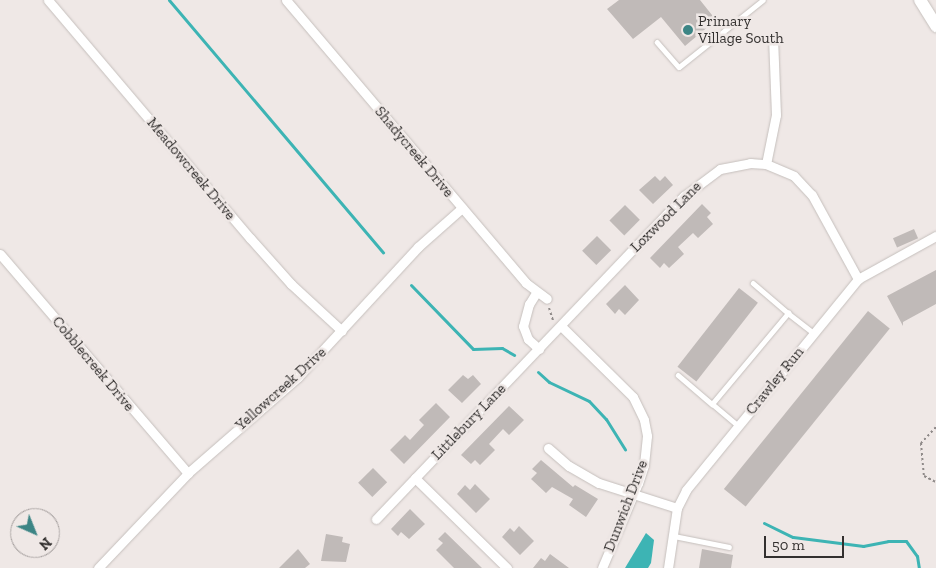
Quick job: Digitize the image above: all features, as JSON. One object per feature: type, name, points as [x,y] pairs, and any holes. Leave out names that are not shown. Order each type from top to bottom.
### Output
[{"type":"street","name":"Meadowcreek Drive","points":[[48,0],[256,245],[342,331]]},
{"type":"street","name":"Shadycreek Drive","points":[[286,0],[536,293],[546,298]]},
{"type":"street","points":[[920,0],[936,26]]},
{"type":"street","points":[[766,164],[776,115],[772,38]]},
{"type":"street","name":"Loxwood Lane","points":[[561,326],[696,184],[733,165],[766,164],[794,176],[812,195],[858,279]]},
{"type":"street","name":"Yellowcreek Drive","points":[[98,568],[188,473],[298,378],[418,247],[462,208]]},
{"type":"street","name":"Crawley Run","points":[[668,568],[677,508],[686,490],[858,279],[936,236]]},
{"type":"street","name":"Cobblecreek Drive","points":[[0,254],[188,473]]},
{"type":"street","points":[[536,293],[523,326],[528,339],[539,350]]},
{"type":"street","name":"Littlebury Lane","points":[[376,519],[561,326]]},
{"type":"street","name":"Dunwich Drive","points":[[561,326],[624,386],[639,408],[647,436],[647,451],[634,493],[602,568]]},
{"type":"street","points":[[548,448],[584,475],[677,508]]},
{"type":"street","points":[[414,478],[507,568]]},
{"type":"lane","points":[[657,42],[679,67],[763,0]]},
{"type":"lane","points":[[754,283],[814,333]]},
{"type":"lane","points":[[712,404],[788,313]]},
{"type":"lane","points":[[678,374],[738,426]]},
{"type":"lane","points":[[673,536],[729,547]]},
{"type":"path","points":[[546,298],[551,318],[561,326]]},
{"type":"path","points":[[936,427],[921,443],[924,476],[936,482]]},
{"type":"water","points":[[646,533],[654,540],[651,563],[648,568],[625,568]]},
{"type":"building","name":"Primary Village South","points":[[619,0],[700,0],[716,20],[685,46],[661,17],[633,39],[607,9]]},
{"type":"building","points":[[655,176],[660,181],[665,176],[673,185],[653,204],[639,190]]},
{"type":"building","points":[[702,204],[711,213],[707,217],[713,224],[698,238],[693,233],[678,247],[684,254],[669,268],[664,263],[660,268],[650,258]]},
{"type":"building","points":[[625,205],[640,220],[624,235],[609,221]]},
{"type":"building","points":[[914,229],[918,238],[897,247],[893,238]]},
{"type":"building","points":[[597,236],[611,250],[596,265],[582,251]]},
{"type":"building","points":[[936,270],[936,304],[903,322],[903,326],[887,296]]},
{"type":"building","points":[[625,285],[639,300],[625,315],[619,309],[615,314],[606,304]]},
{"type":"building","points":[[739,288],[758,303],[696,382],[677,367]]},
{"type":"building","points":[[868,311],[890,329],[746,507],[724,489]]},
{"type":"building","points":[[463,375],[468,379],[473,375],[481,384],[462,403],[448,390]]},
{"type":"building","points":[[436,403],[450,417],[404,464],[390,450],[405,435],[410,440],[424,425],[419,420]]},
{"type":"building","points":[[509,406],[524,420],[509,435],[503,429],[489,444],[495,450],[480,465],[475,460],[471,464],[461,455]]},
{"type":"building","points":[[541,460],[573,487],[575,485],[598,499],[586,517],[569,505],[573,499],[552,487],[546,493],[531,479],[537,473],[532,469]]},
{"type":"building","points":[[373,468],[387,482],[372,497],[358,483]]},
{"type":"building","points":[[475,484],[490,499],[476,513],[457,494],[465,485],[470,490]]},
{"type":"building","points":[[410,509],[425,524],[409,539],[401,532],[398,536],[391,529]]},
{"type":"building","points":[[519,526],[534,541],[520,555],[502,537],[510,528],[514,532]]},
{"type":"building","points":[[445,532],[482,568],[454,568],[436,550],[443,543],[438,539]]},
{"type":"building","points":[[326,534],[343,537],[342,542],[350,544],[346,562],[321,561]]},
{"type":"building","points":[[298,549],[310,564],[305,568],[279,568]]},
{"type":"building","points":[[702,549],[733,555],[731,568],[699,568]]},
{"type":"building","points":[[550,554],[569,568],[533,568],[541,558],[545,561]]},
{"type":"waterway","points":[[169,0],[383,252]]},
{"type":"waterway","points":[[411,285],[473,349],[502,348],[514,355]]},
{"type":"waterway","points":[[538,372],[549,382],[589,401],[606,419],[625,449]]},
{"type":"waterway","points":[[764,523],[793,537],[863,546],[888,541],[906,541],[917,556],[919,568]]},
{"type":"place","name":"Primary Village South","points":[[688,30]]}]
